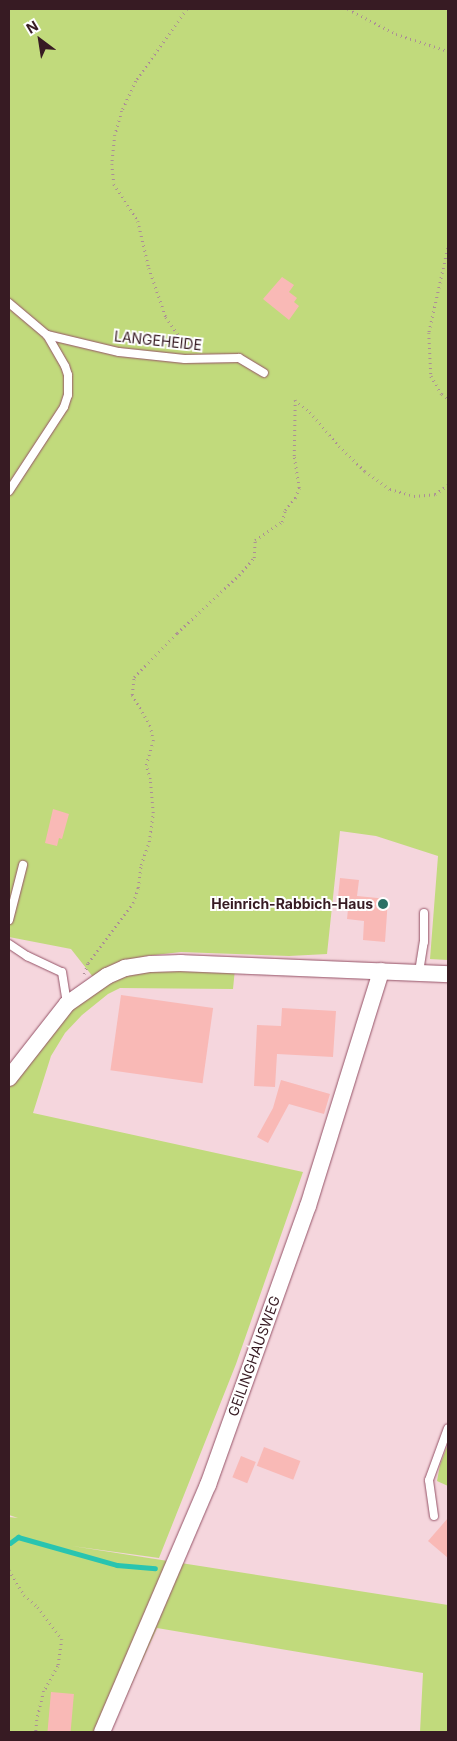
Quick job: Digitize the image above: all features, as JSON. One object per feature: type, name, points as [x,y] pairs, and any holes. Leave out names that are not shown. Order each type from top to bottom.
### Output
[{"type":"street","points":[[9,1078],[72,999],[107,976],[125,968],[151,964],[181,963],[448,974]]},
{"type":"street","name":"GEILINGHAUSWEG","points":[[102,1732],[208,1486],[308,1206],[381,971]]},
{"type":"lane","name":"LANGEHEIDE","points":[[9,303],[47,334],[68,375],[68,395],[64,407],[9,491]]},
{"type":"lane","name":"LANGEHEIDE","points":[[47,334],[119,352],[185,359],[239,358],[264,373]]},
{"type":"lane","points":[[9,920],[23,865]]},
{"type":"lane","points":[[419,972],[424,942],[424,912]]},
{"type":"lane","points":[[9,944],[27,956],[62,972],[72,999]]},
{"type":"lane","points":[[434,1516],[430,1480],[448,1428]]},
{"type":"path","points":[[187,9],[136,81],[122,111],[115,135],[112,164],[114,184],[138,220],[150,268],[166,317],[187,348],[196,348]]},
{"type":"path","points":[[348,9],[396,34],[448,51]]},
{"type":"path","points":[[448,248],[429,333],[432,376],[442,394],[448,399]]},
{"type":"path","points":[[72,999],[88,963],[133,903],[138,888],[141,865],[149,842],[153,814],[150,779],[146,765],[153,741],[150,726],[132,695],[134,677],[176,633],[239,575],[254,558],[255,540],[282,522],[285,510],[295,498],[299,488],[293,436],[295,400],[310,412],[333,440],[365,471],[390,489],[414,496],[435,494],[448,485]]},
{"type":"path","points":[[9,1570],[24,1595],[38,1607],[62,1639],[58,1666],[44,1691],[36,1732]]},
{"type":"green space","points":[[9,9],[448,9],[448,960],[430,959],[438,856],[376,836],[340,831],[327,954],[289,956],[181,952],[146,956],[120,964],[93,977],[71,949],[9,937]]},
{"type":"green space","points":[[235,969],[233,989],[120,988],[108,994],[82,1015],[65,1033],[51,1056],[33,1113],[303,1172],[236,1364],[159,1558],[72,1546],[448,1605],[448,1732],[420,1732],[423,1673],[157,1628],[110,1732],[9,1732],[9,1517],[18,1518],[9,1515],[9,1085],[70,1007],[123,972]]},
{"type":"green space","points":[[448,1444],[448,1486],[437,1481],[440,1465]]},
{"type":"building","points":[[282,277],[294,285],[289,292],[297,298],[294,302],[299,306],[289,320],[263,299]]},
{"type":"building","points":[[53,809],[69,814],[62,839],[59,838],[57,846],[45,843]]},
{"type":"building","points":[[340,878],[359,880],[357,896],[388,899],[385,942],[363,940],[364,921],[347,919],[348,909],[337,907]]},
{"type":"building","points":[[121,995],[213,1008],[203,1083],[110,1070]]},
{"type":"building","points":[[282,1008],[336,1011],[333,1057],[277,1054],[275,1087],[254,1086],[257,1025],[281,1026]]},
{"type":"building","points":[[281,1080],[330,1094],[324,1114],[289,1104],[268,1143],[257,1137],[273,1108]]},
{"type":"building","points":[[264,1447],[300,1461],[293,1480],[257,1466]]},
{"type":"building","points":[[241,1456],[256,1462],[247,1483],[232,1477]]},
{"type":"building","points":[[448,1518],[448,1558],[428,1541]]},
{"type":"building","points":[[51,1692],[74,1694],[71,1732],[48,1732]]},
{"type":"waterway","points":[[10,1543],[18,1537],[117,1565],[155,1568]]},
{"type":"place","name":"Heinrich-Rabbich-Haus","points":[[383,904]]}]
